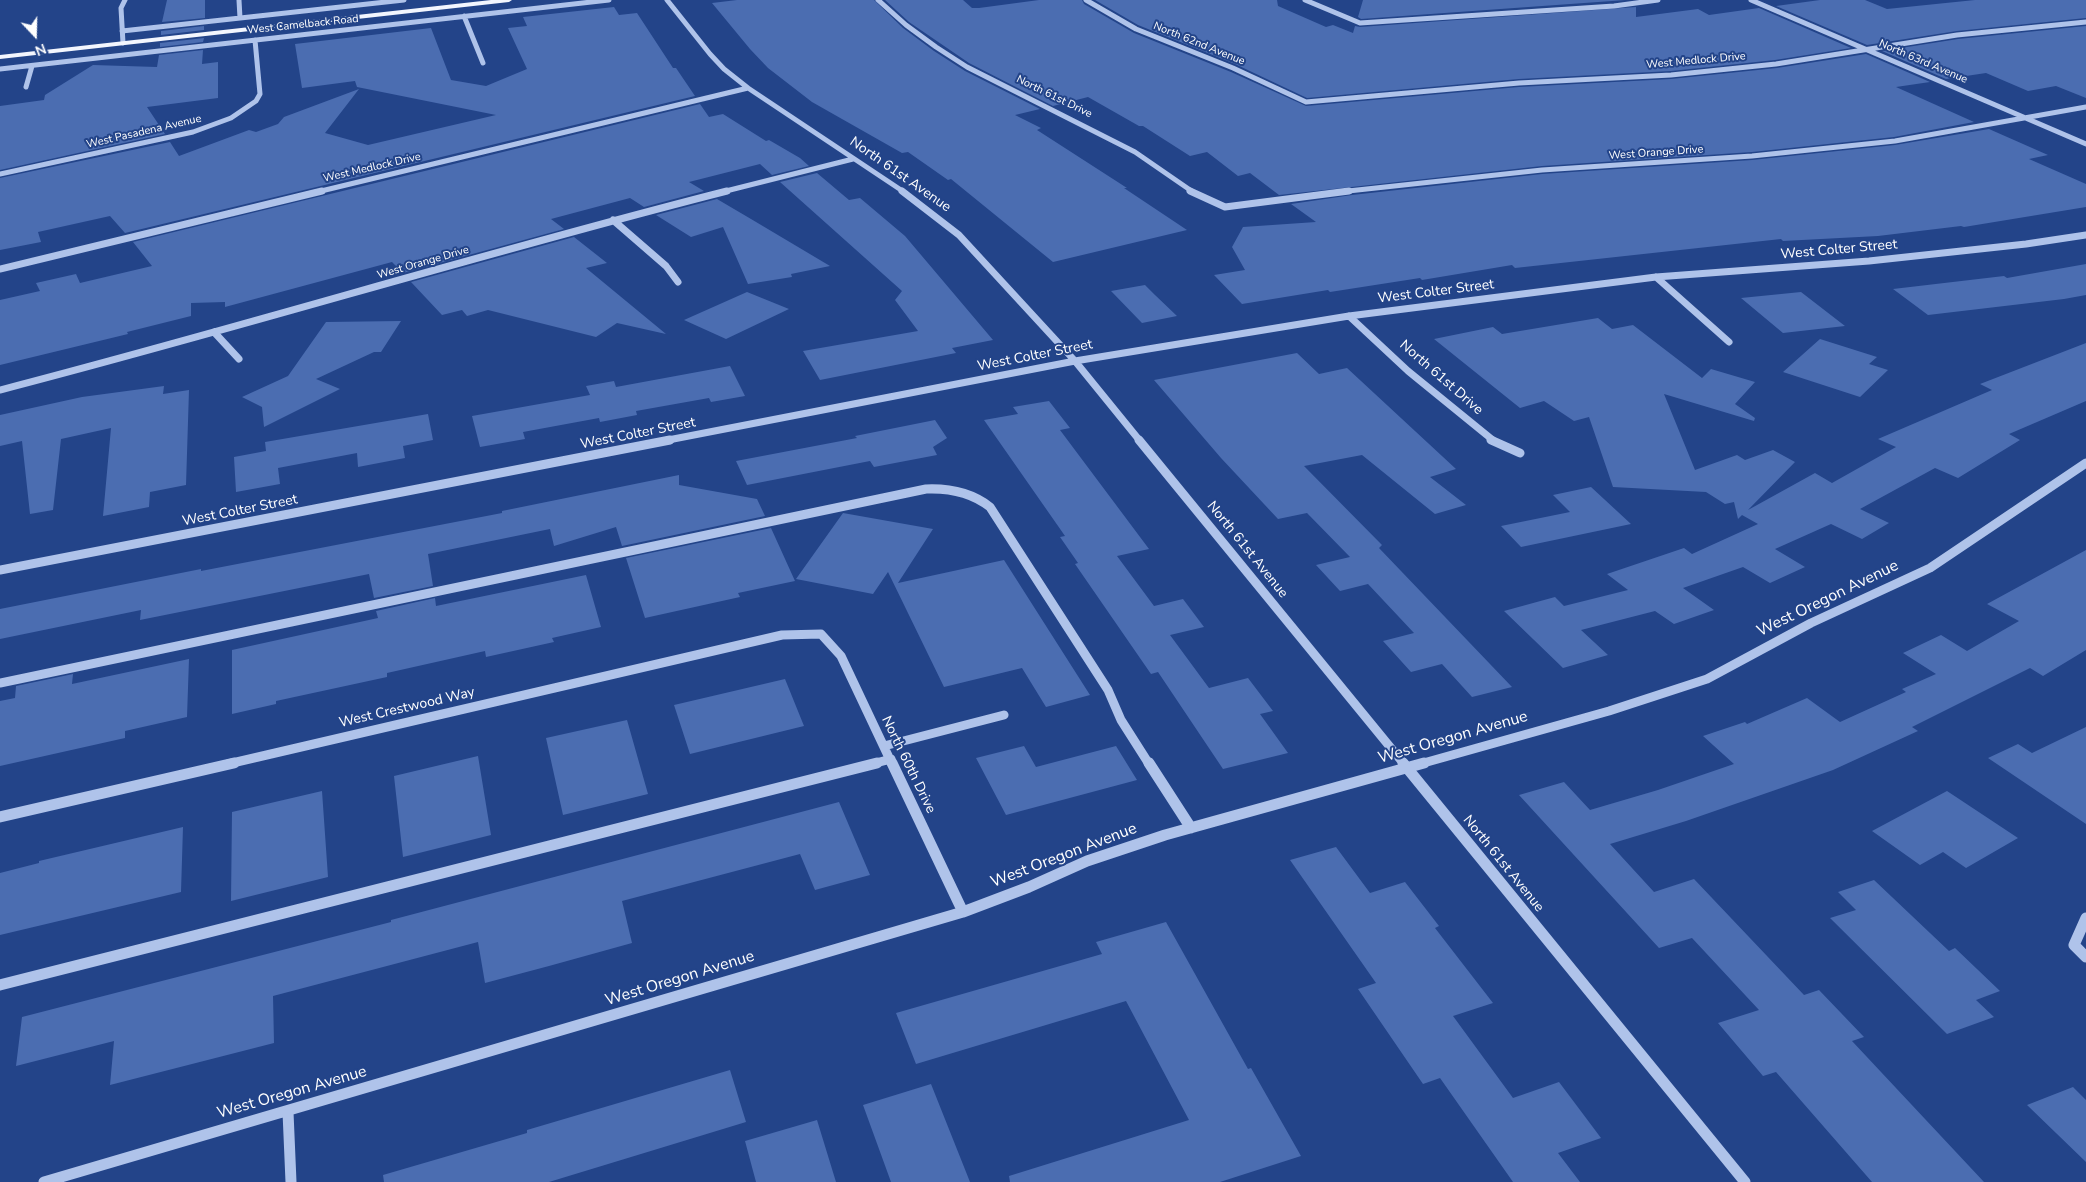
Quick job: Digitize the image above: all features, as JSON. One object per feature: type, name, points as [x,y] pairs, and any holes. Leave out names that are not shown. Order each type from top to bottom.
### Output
[{"type":"main road","name":"West Camelback Road","points":[[0,56],[509,0]]},
{"type":"street","points":[[123,43],[121,8],[125,0]]},
{"type":"street","points":[[239,0],[240,18]]},
{"type":"street","name":"West Camelback Road","points":[[122,31],[353,3],[404,0]]},
{"type":"street","name":"West Camelback Road","points":[[0,69],[609,0]]},
{"type":"street","name":"North 61st Avenue","points":[[667,0],[724,69],[748,88],[905,192],[959,234],[1075,361],[1745,1182]]},
{"type":"street","name":"North 61st Drive","points":[[878,0],[922,38],[971,69],[1137,154],[1195,195],[1210,203],[1225,207]]},
{"type":"street","name":"North 62nd Avenue","points":[[1086,0],[1136,29],[1233,68],[1306,102]]},
{"type":"street","points":[[1305,0],[1360,23],[1605,7],[1658,0]]},
{"type":"street","name":"North 63rd Avenue","points":[[1751,0],[2086,144]]},
{"type":"street","points":[[464,16],[483,63]]},
{"type":"street","name":"West Medlock Drive","points":[[1306,102],[1519,83],[1671,75],[1776,64],[1958,35],[2086,22]]},
{"type":"street","name":"West Pasadena Avenue","points":[[0,174],[171,138],[231,118],[256,101],[260,94],[255,40]]},
{"type":"street","points":[[26,87],[32,66]]},
{"type":"street","name":"West Medlock Drive","points":[[0,269],[748,88]]},
{"type":"street","name":"West Orange Drive","points":[[1225,207],[1542,170],[1752,156],[1894,141],[2027,119],[2086,107]]},
{"type":"street","name":"West Orange Drive","points":[[0,390],[612,220],[853,159]]},
{"type":"street","points":[[612,220],[666,266],[678,282]]},
{"type":"street","name":"West Colter Street","points":[[0,570],[1075,361],[1349,316],[1656,277],[1869,261],[2026,244],[2086,235]]},
{"type":"street","points":[[1656,277],[1729,342]]},
{"type":"street","name":"North 61st Drive","points":[[1349,316],[1408,371],[1489,439],[1520,453]]},
{"type":"street","points":[[214,332],[239,360]]},
{"type":"street","name":"West Oregon Avenue","points":[[44,1182],[288,1112],[963,912],[1029,887],[1087,861],[1191,828],[1609,711],[1707,679],[1811,623],[1930,568],[2086,463]]},
{"type":"street","points":[[0,684],[907,493],[942,488],[959,490],[972,495],[990,507],[1108,690],[1121,720],[1191,828]]},
{"type":"street","name":"North 60th Drive","points":[[821,634],[841,656],[963,912]]},
{"type":"street","name":"West Crestwood Way","points":[[0,817],[782,635],[821,634]]},
{"type":"street","points":[[884,746],[1004,715]]},
{"type":"street","points":[[0,985],[891,759]]},
{"type":"street","points":[[2086,918],[2074,945],[2086,957]]},
{"type":"street","points":[[288,1112],[291,1182]]},
{"type":"building","points":[[167,0],[205,0],[205,18],[162,22]]},
{"type":"building","points":[[737,0],[874,0],[903,28],[934,51],[965,71],[1040,109],[1015,115],[1041,128],[1037,130],[1127,188],[1124,188],[1187,230],[1053,262],[951,179],[948,180],[908,152],[902,153],[812,102],[768,68],[712,3]]},
{"type":"building","points":[[885,0],[963,0],[972,8],[979,8],[1039,0],[1082,0],[1084,4],[1134,33],[1231,72],[1306,106],[1519,87],[1671,79],[1777,68],[1866,54],[1930,82],[1896,87],[1974,122],[1894,137],[1752,152],[1542,166],[1279,195],[1250,173],[1238,176],[1207,152],[1190,156],[1143,126],[1139,126],[1088,97],[1053,106],[969,63],[909,22]]},
{"type":"building","points":[[1095,0],[1277,0],[1278,6],[1326,27],[1333,25],[1353,33],[1355,26],[1636,7],[1636,17],[1698,9],[1709,15],[1759,8],[1851,48],[1775,60],[1671,71],[1519,79],[1307,98],[1235,64],[1138,25]]},
{"type":"building","points":[[1363,0],[1626,0],[1361,19],[1358,17]]},
{"type":"building","points":[[1820,0],[1865,0],[1887,9],[1975,0],[2086,0],[2086,18],[1957,31],[1867,45],[1776,6]]},
{"type":"building","points":[[614,7],[619,15],[637,13],[673,68],[676,68],[695,96],[125,233],[110,216],[38,232],[41,242],[0,250],[0,178],[170,142],[179,156],[249,130],[256,132],[278,124],[284,117],[359,89],[325,133],[368,145],[496,115],[357,87],[355,81],[302,88],[295,44],[431,28],[451,80],[486,86],[527,69],[508,28],[527,26],[523,17]]},
{"type":"building","points":[[204,26],[204,30],[161,35],[161,31]]},
{"type":"building","points":[[2086,26],[2086,98],[2056,86],[2028,91],[1986,73],[1946,79],[1882,51],[1958,39]]},
{"type":"building","points":[[204,38],[203,42],[160,47],[160,43]]},
{"type":"building","points":[[203,50],[202,64],[218,62],[218,98],[147,107],[165,134],[0,170],[0,106],[44,100],[45,95],[93,65],[157,67],[159,55]]},
{"type":"building","points":[[700,104],[709,117],[723,114],[766,141],[769,140],[800,158],[809,166],[772,175],[760,164],[689,182],[704,191],[644,207],[630,198],[551,219],[564,229],[403,273],[392,262],[225,307],[225,302],[191,303],[191,316],[127,332],[128,334],[0,365],[0,300],[40,291],[36,283],[76,274],[80,283],[152,266],[133,242]]},
{"type":"building","points":[[1989,129],[2048,155],[2029,159],[2086,184],[2086,207],[1964,227],[1878,236],[1783,241],[1781,239],[1515,268],[1512,265],[1422,280],[1420,278],[1330,292],[1328,290],[1242,304],[1214,275],[1245,270],[1232,247],[1243,227],[1316,222],[1291,204],[1352,195],[1542,174],[1752,160],[1895,145]]},
{"type":"building","points":[[817,173],[849,200],[860,198],[905,236],[993,340],[952,348],[956,353],[820,380],[803,351],[918,331],[895,300],[902,291],[780,182]]},
{"type":"building","points":[[717,199],[830,266],[791,274],[792,277],[748,284],[723,227],[691,237],[656,215]]},
{"type":"building","points":[[574,237],[607,263],[586,268],[666,334],[617,323],[596,337],[488,310],[467,316],[462,310],[442,315],[411,282]]},
{"type":"building","points":[[2086,264],[2086,295],[2064,299],[1928,315],[1893,289],[2004,276],[2007,278]]},
{"type":"building","points":[[1145,285],[1177,316],[1142,323],[1111,291]]},
{"type":"building","points":[[747,292],[789,309],[726,339],[684,320]]},
{"type":"building","points":[[1801,292],[1845,326],[1783,333],[1741,298]]},
{"type":"building","points":[[1598,318],[1612,329],[1633,325],[1702,378],[1711,369],[1755,382],[1735,404],[1755,418],[1754,421],[1664,394],[1695,470],[1737,455],[1745,460],[1773,450],[1795,462],[1748,510],[1815,473],[1832,483],[1896,447],[1878,439],[1992,390],[1980,384],[2086,343],[2086,401],[2009,434],[2020,440],[1958,478],[1935,468],[1860,509],[1889,523],[1862,539],[1831,524],[1775,549],[1805,567],[1770,583],[1743,567],[1683,588],[1714,610],[1674,624],[1655,611],[1581,630],[1608,655],[1563,668],[1504,611],[1555,597],[1564,606],[1628,590],[1607,574],[1684,548],[1692,554],[1758,524],[1742,515],[1738,519],[1734,502],[1725,504],[1706,492],[1613,487],[1589,417],[1574,421],[1544,401],[1520,408],[1434,339],[1493,327],[1502,334]]},
{"type":"building","points":[[401,321],[381,352],[374,352],[316,379],[340,389],[264,427],[262,407],[242,397],[288,376],[326,322]]},
{"type":"building","points":[[1820,339],[1877,357],[1869,364],[1888,370],[1860,397],[1783,372]]},
{"type":"building","points":[[1297,353],[1319,374],[1347,368],[1456,469],[1430,477],[1466,505],[1435,514],[1362,455],[1304,466],[1382,545],[1379,548],[1512,687],[1472,697],[1442,664],[1411,672],[1383,641],[1414,633],[1368,584],[1340,591],[1316,565],[1350,557],[1307,513],[1278,519],[1221,458],[1154,380]]},
{"type":"building","points":[[730,366],[745,396],[711,402],[709,398],[636,411],[637,415],[600,422],[599,418],[523,432],[525,439],[480,447],[472,416],[590,395],[586,386],[614,381],[616,387]]},
{"type":"building","points":[[164,386],[163,394],[189,390],[186,485],[150,492],[149,507],[103,516],[111,428],[61,439],[53,510],[30,514],[22,441],[0,446],[0,415],[82,397]]},
{"type":"building","points":[[1049,401],[1070,428],[1060,430],[1149,549],[1117,556],[1154,606],[1183,599],[1204,627],[1170,635],[1209,688],[1248,678],[1273,711],[1260,714],[1288,753],[1223,769],[1158,672],[1151,674],[1075,564],[1078,563],[1060,537],[1065,536],[984,420],[1018,414],[1013,407]]},
{"type":"building","points":[[428,414],[433,440],[403,446],[405,458],[358,467],[357,453],[278,468],[280,484],[236,492],[234,457],[266,451],[265,442]]},
{"type":"building","points":[[935,420],[947,438],[933,447],[937,455],[874,467],[870,461],[747,485],[736,461],[857,438],[855,436]]},
{"type":"building","points":[[679,475],[679,485],[757,499],[765,516],[622,546],[616,527],[554,546],[550,529],[428,554],[433,586],[374,598],[369,574],[140,620],[141,610],[0,639],[0,609],[201,569],[201,571],[502,513],[502,511]]},
{"type":"building","points":[[1591,487],[1631,524],[1521,547],[1501,526],[1570,512],[1553,495]]},
{"type":"building","points":[[843,513],[933,529],[898,583],[1004,560],[1090,695],[1046,707],[1022,668],[944,687],[888,572],[873,594],[796,579]]},
{"type":"building","points":[[771,528],[795,581],[738,593],[740,597],[645,618],[626,558]]},
{"type":"building","points":[[2086,550],[2086,650],[2043,676],[2030,668],[1912,727],[1918,731],[1833,770],[1686,821],[1610,844],[1654,892],[1694,879],[1804,995],[1819,990],[1864,1037],[1852,1041],[1984,1182],[1872,1182],[1776,1072],[1763,1076],[1718,1023],[1759,1010],[1692,938],[1659,948],[1519,795],[1564,782],[1590,810],[1658,790],[1734,764],[1703,736],[1745,722],[1747,724],[1807,698],[1840,722],[1906,692],[1902,689],[1936,674],[1903,653],[1941,635],[1967,651],[2019,621],[1987,604]]},
{"type":"building","points":[[586,575],[601,627],[552,638],[554,642],[486,657],[485,651],[387,673],[387,677],[276,701],[276,704],[232,714],[232,650],[378,618],[376,611],[435,598],[436,606]]},
{"type":"building","points":[[189,659],[187,717],[125,731],[125,738],[0,766],[0,701],[15,698],[16,686],[73,674],[72,684]]},
{"type":"building","points":[[785,679],[804,726],[690,754],[674,705]]},
{"type":"building","points":[[627,720],[648,794],[563,815],[546,738]]},
{"type":"building","points":[[2086,727],[2086,824],[1988,758],[2018,744],[2032,753]]},
{"type":"building","points":[[1024,746],[1036,767],[1116,746],[1137,780],[1006,815],[976,758]]},
{"type":"building","points":[[478,756],[491,835],[403,857],[394,776]]},
{"type":"building","points":[[322,791],[328,877],[231,901],[232,812]]},
{"type":"building","points":[[1947,791],[2018,838],[1966,868],[1943,852],[1920,865],[1872,831]]},
{"type":"building","points":[[839,802],[870,875],[815,890],[800,854],[622,901],[632,943],[549,966],[485,983],[478,942],[273,996],[274,1043],[110,1085],[114,1041],[16,1066],[22,1017],[391,922],[391,920]]},
{"type":"building","points":[[183,827],[181,892],[0,935],[0,873],[39,863],[39,861]]},
{"type":"building","points":[[1336,847],[1370,893],[1405,882],[1439,926],[1435,928],[1493,1003],[1453,1016],[1513,1098],[1559,1082],[1601,1138],[1558,1153],[1580,1182],[1513,1182],[1440,1078],[1423,1084],[1358,989],[1376,983],[1290,860]]},
{"type":"building","points":[[1874,880],[1949,951],[1955,948],[2000,991],[1976,1000],[1994,1017],[1947,1034],[1830,918],[1856,910],[1838,892]]},
{"type":"building","points":[[1166,922],[1248,1069],[1251,1068],[1301,1156],[1220,1182],[1010,1182],[1009,1176],[1189,1120],[1126,1001],[916,1064],[896,1013],[1102,954],[1096,942]]},
{"type":"building","points":[[730,1070],[746,1122],[549,1182],[384,1182],[383,1175],[527,1133],[527,1130]]},
{"type":"building","points":[[931,1084],[970,1182],[891,1182],[863,1105]]},
{"type":"building","points":[[2073,1087],[2086,1100],[2086,1162],[2027,1105]]},
{"type":"building","points":[[817,1120],[836,1182],[756,1182],[745,1141]]}]
